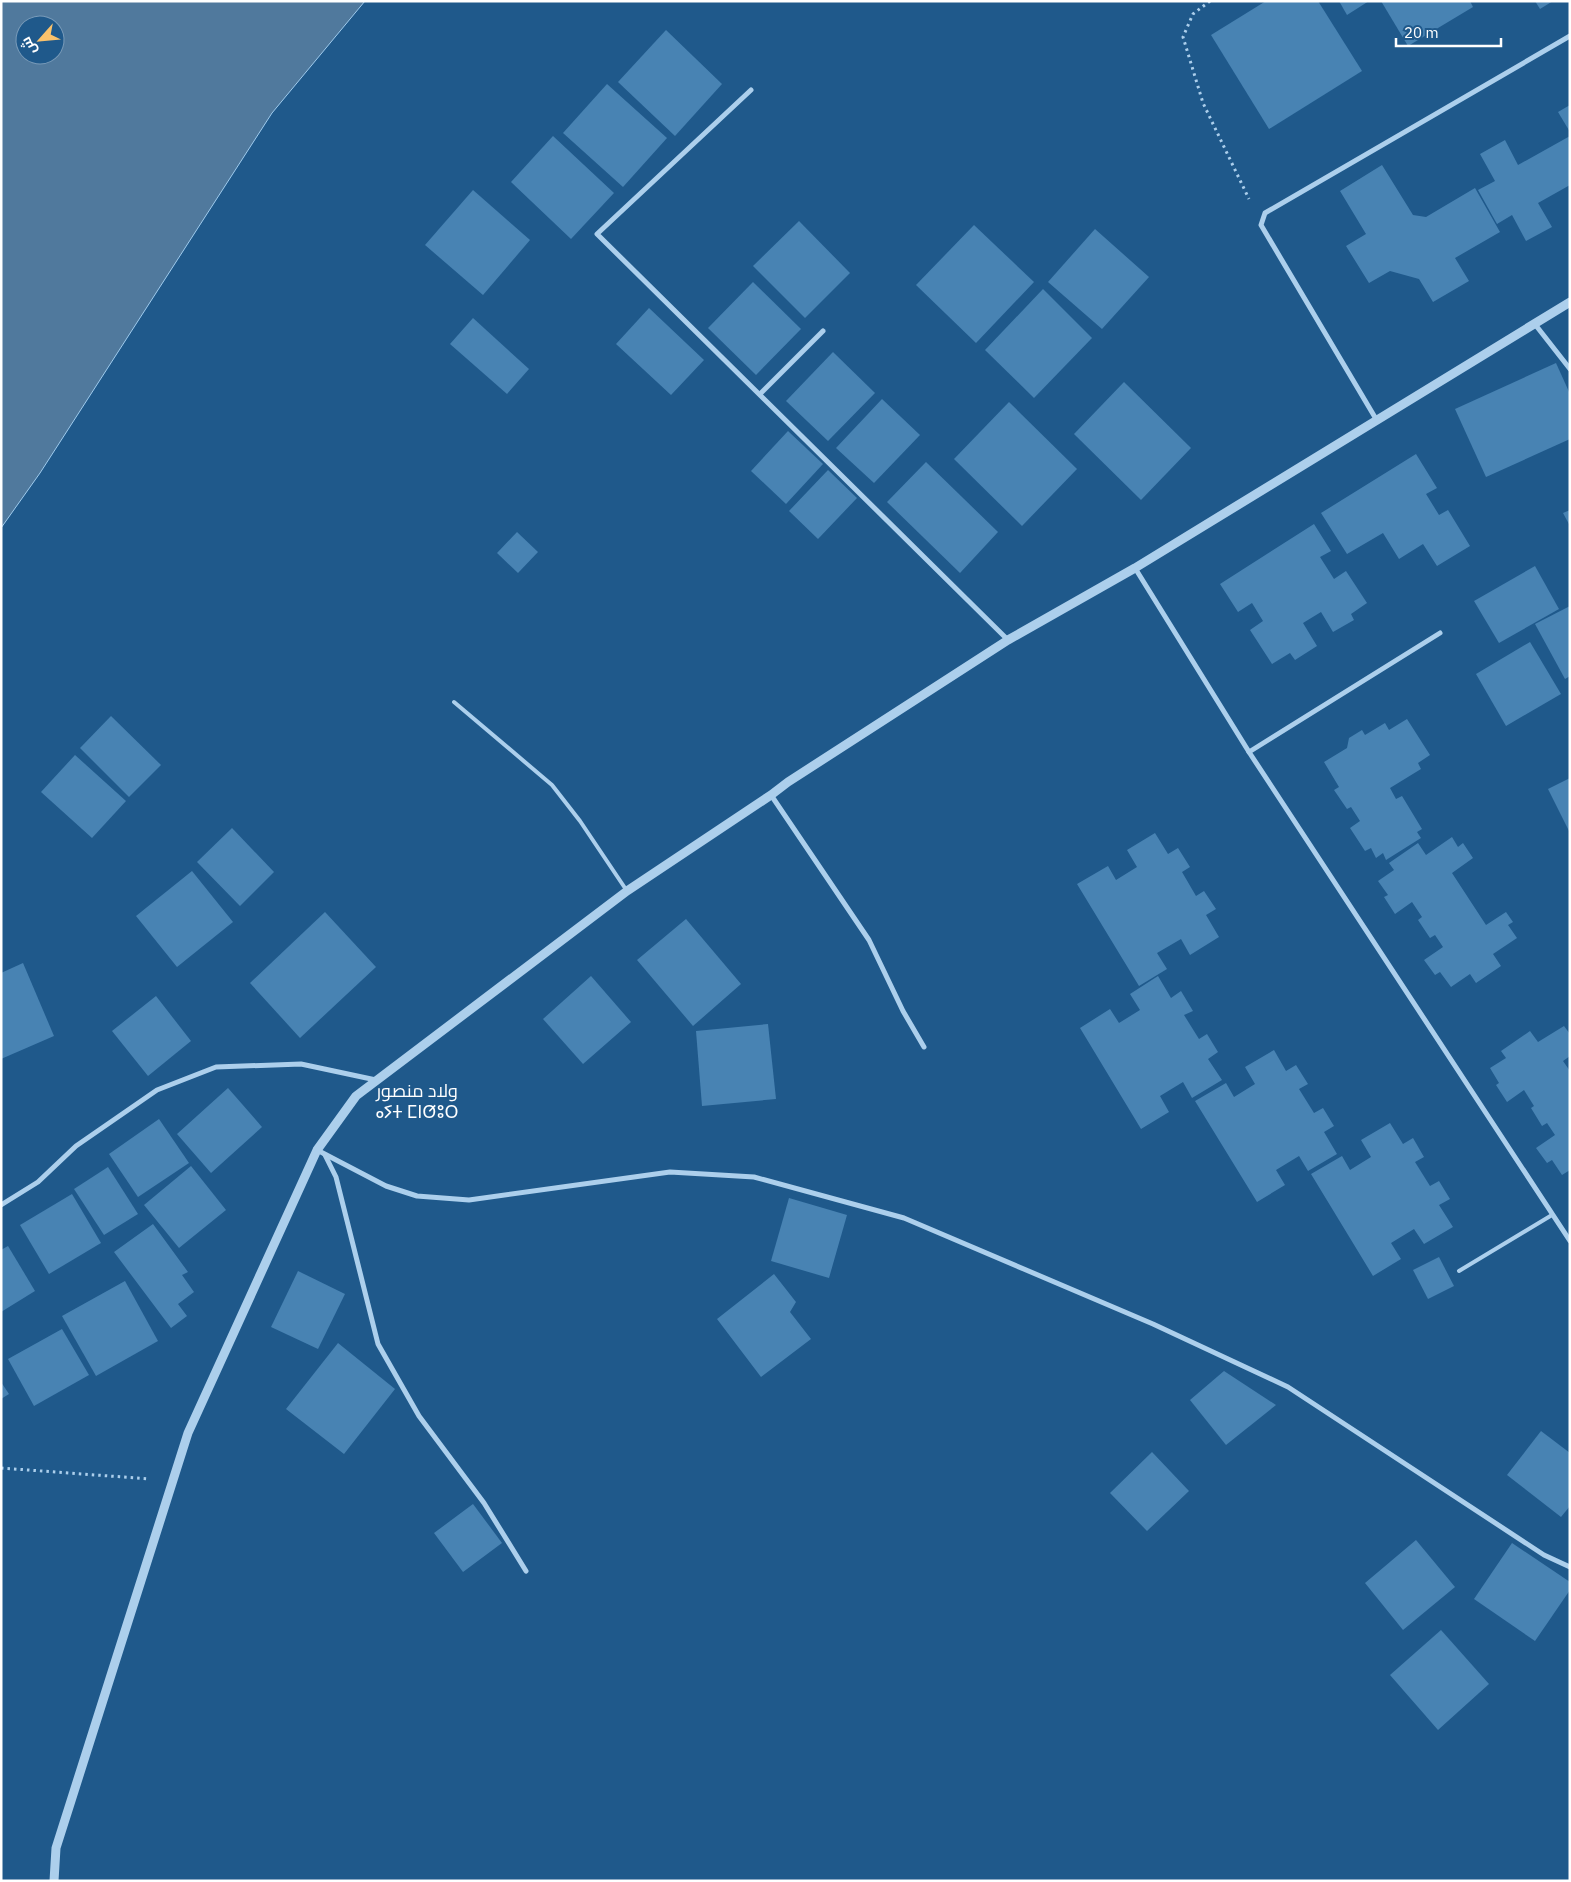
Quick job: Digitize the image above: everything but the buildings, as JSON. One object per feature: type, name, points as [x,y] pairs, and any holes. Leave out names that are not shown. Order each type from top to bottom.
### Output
[{"type":"street","points":[[1376,419],[1261,225],[1265,213],[1570,36]]},
{"type":"street","points":[[751,90],[597,234],[1008,640]]},
{"type":"street","points":[[54,1881],[56,1848],[188,1433],[321,1152],[356,1096],[627,891],[788,782],[1008,640],[1135,568],[1570,302]]},
{"type":"street","points":[[1533,323],[1570,369]]},
{"type":"street","points":[[760,394],[823,331]]},
{"type":"street","points":[[1135,568],[1249,752],[1570,1241]]},
{"type":"street","points":[[1249,752],[1440,633]]},
{"type":"street","points":[[771,795],[869,940],[902,1011],[924,1047]]},
{"type":"street","points":[[1,1205],[38,1182],[76,1146],[157,1090],[216,1067],[302,1064],[377,1080]]},
{"type":"street","points":[[321,1152],[386,1186],[417,1196],[469,1200],[670,1172],[754,1177],[904,1218],[1153,1324],[1288,1387],[1544,1555],[1570,1567]]},
{"type":"street","points":[[321,1152],[336,1176],[378,1344],[419,1416],[484,1503],[526,1571]]},
{"type":"lane","points":[[454,702],[552,785],[580,821],[627,891]]},
{"type":"lane","points":[[1459,1271],[1552,1215]]},
{"type":"path","points":[[1210,1],[1193,14],[1184,37],[1203,103],[1261,225]]},
{"type":"path","points":[[1,1468],[173,1480]]},
{"type":"water","points":[[1,1],[365,1],[272,113],[40,473],[1,528]]},
{"type":"district","name":"ولاد منصور ⴰⵢⵜ ⵎⵏⵚⵓⵔ","points":[[417,1101]]}]
